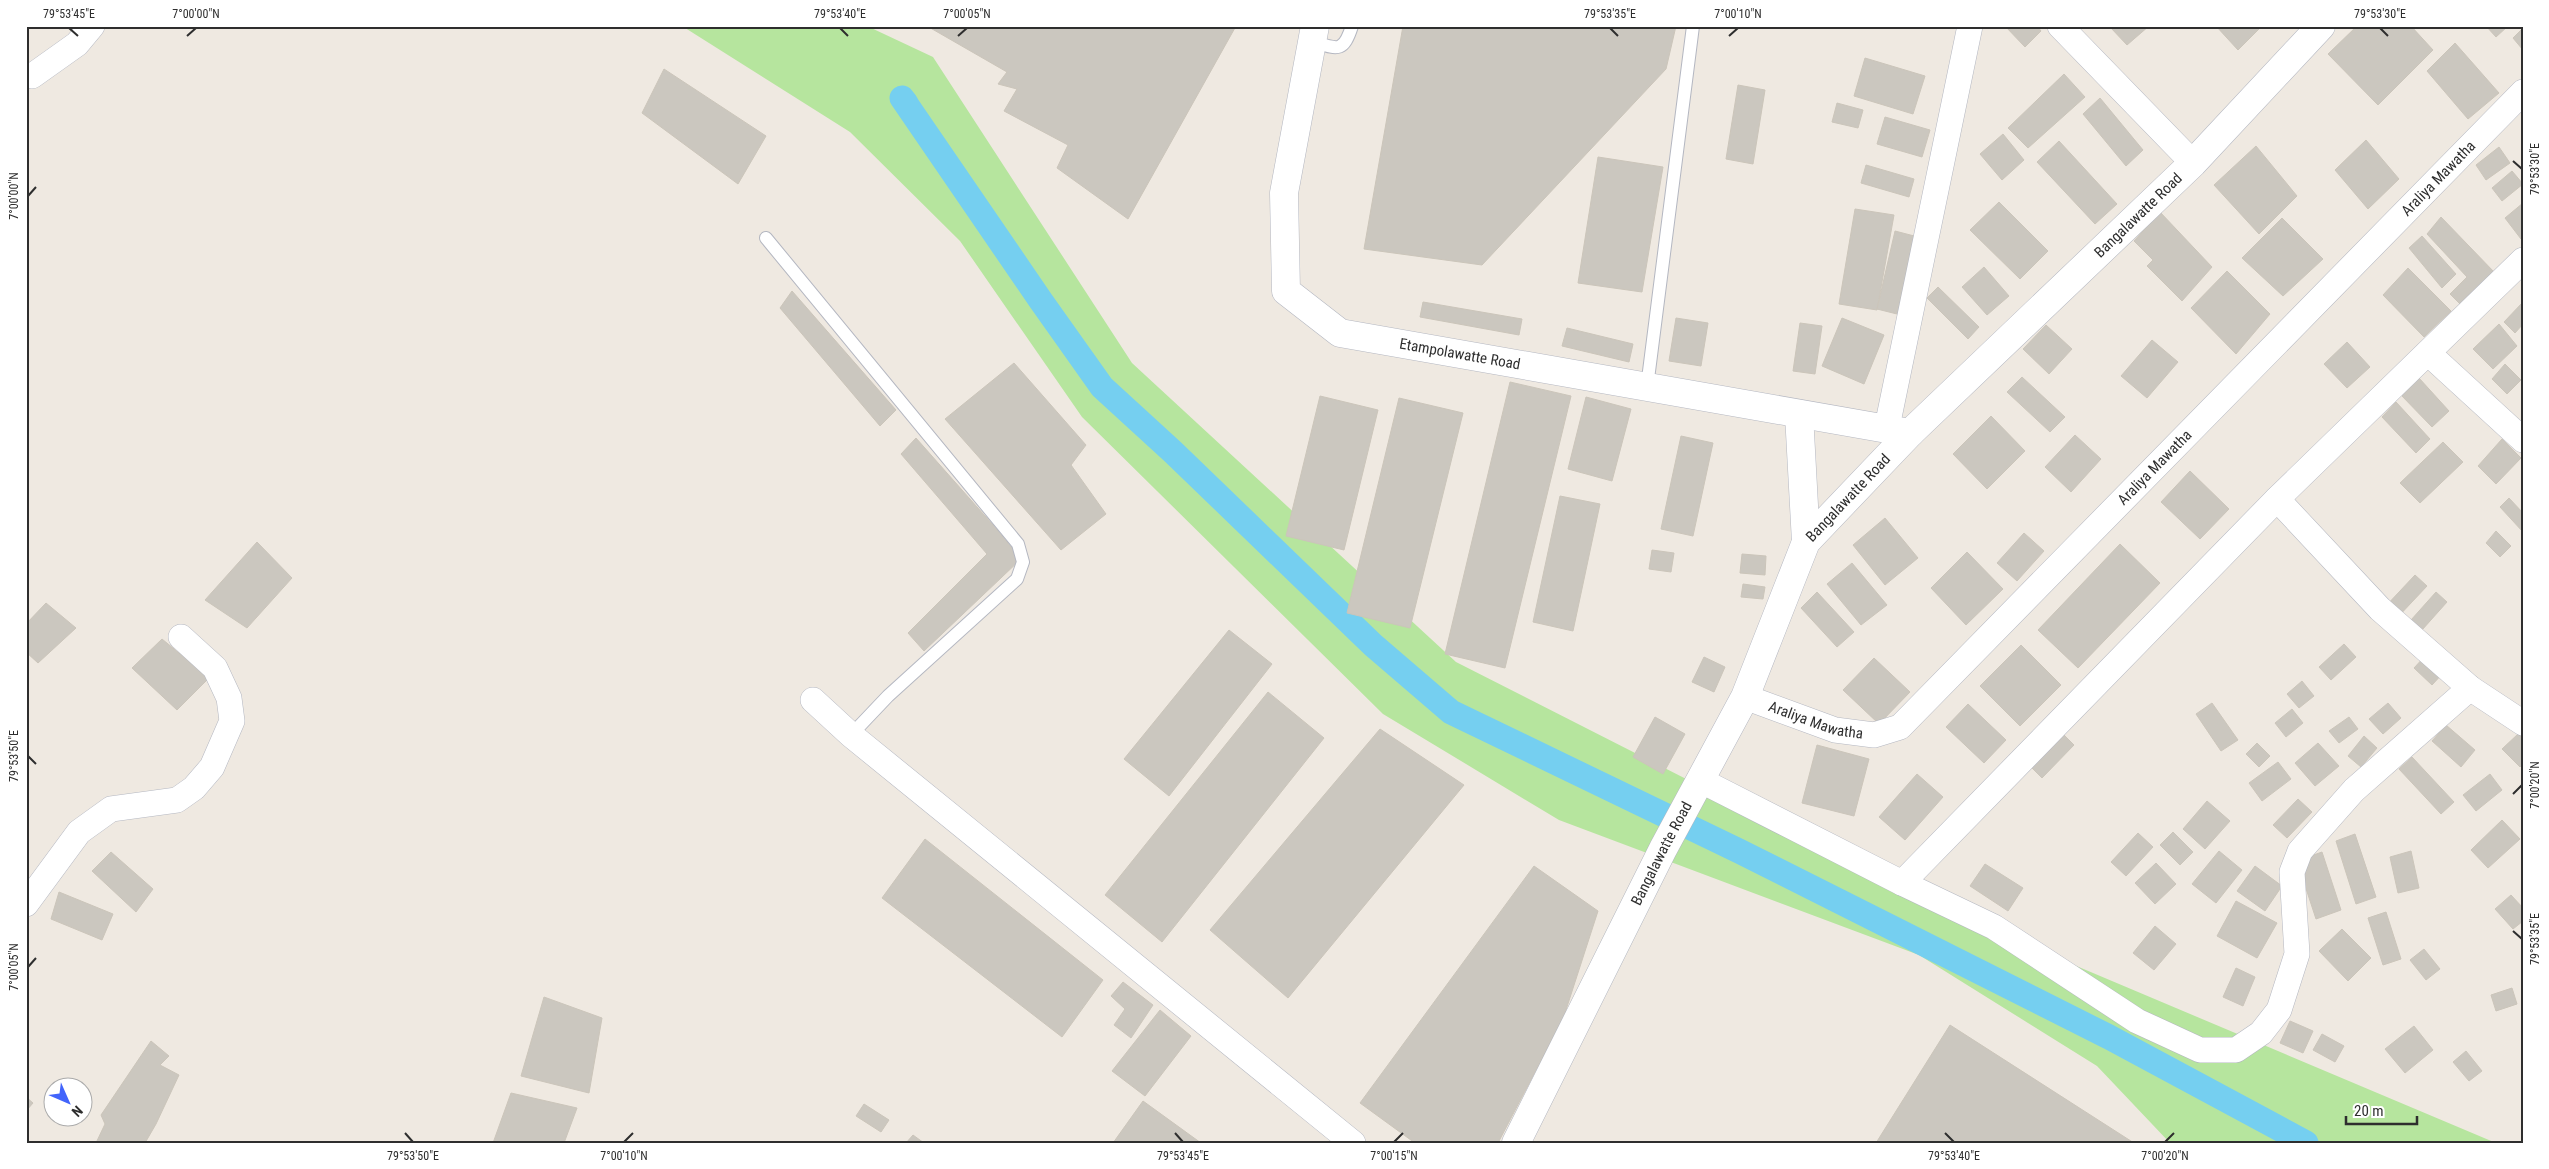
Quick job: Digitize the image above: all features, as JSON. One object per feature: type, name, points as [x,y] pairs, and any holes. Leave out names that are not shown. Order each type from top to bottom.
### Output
[{"type":"street","points":[[26,75],[32,76],[78,44],[92,26]]},
{"type":"street","points":[[1898,430],[1970,26]]},
{"type":"street","points":[[2060,26],[2193,163]]},
{"type":"street","name":"Bangalawatte Road","points":[[1516,1143],[1663,849],[1684,814],[1700,780],[1745,697],[1806,542],[1898,430],[2193,163],[2321,26]]},
{"type":"street","name":"Etampolawatte Road","points":[[1314,34],[1284,193],[1286,291],[1340,333],[1898,430]]},
{"type":"street","name":"Araliya Mawatha","points":[[1745,697],[1835,730],[1874,735],[1900,727],[2523,92]]},
{"type":"street","points":[[1902,883],[2277,499],[2523,260]]},
{"type":"street","points":[[2428,352],[2523,440]]},
{"type":"street","points":[[1799,414],[1806,542]]},
{"type":"street","points":[[2277,499],[2380,609],[2470,688],[2523,723]]},
{"type":"street","points":[[26,904],[79,832],[111,809],[177,800],[194,788],[212,767],[232,721],[230,698],[215,668],[181,637]]},
{"type":"street","points":[[1700,780],[1902,883],[1994,927],[2137,1021],[2200,1050],[2236,1050],[2261,1033],[2279,1010],[2297,954],[2292,872],[2300,851],[2354,790],[2470,688]]},
{"type":"street","points":[[813,700],[851,735],[1353,1143]]},
{"type":"lane","points":[[1314,34],[1335,49],[1347,42],[1352,26]]},
{"type":"lane","points":[[1647,387],[1694,26]]},
{"type":"lane","points":[[766,238],[1018,544],[1023,562],[1016,579],[888,696],[851,735]]},
{"type":"green space","points":[[682,26],[867,26],[933,57],[1132,363],[1456,662],[1946,911],[2496,1143],[2170,1143],[2097,1066],[1919,955],[1559,820],[1383,714],[1082,417],[960,241],[850,132]]},
{"type":"building","points":[[927,26],[1236,26],[1128,219],[1057,168],[1068,145],[1004,111],[1017,89],[998,84],[1007,72]]},
{"type":"building","points":[[1403,26],[1676,26],[1666,69],[1482,265],[1364,249]]},
{"type":"building","points":[[2005,26],[2037,26],[2041,31],[2025,47]]},
{"type":"building","points":[[2113,26],[2149,26],[2127,45],[2111,28]]},
{"type":"building","points":[[2216,26],[2262,26],[2238,50]]},
{"type":"building","points":[[2357,26],[2411,26],[2433,50],[2378,105],[2328,54]]},
{"type":"building","points":[[2486,26],[2508,26],[2496,37]]},
{"type":"building","points":[[2523,28],[2523,50],[2513,38]]},
{"type":"building","points":[[2455,43],[2499,93],[2468,119],[2427,71]]},
{"type":"building","points":[[1865,58],[1925,76],[1913,114],[1854,96]]},
{"type":"building","points":[[664,69],[766,136],[738,184],[642,113]]},
{"type":"building","points":[[2064,74],[2085,97],[2028,148],[2008,128]]},
{"type":"building","points":[[1738,85],[1765,90],[1753,164],[1726,159]]},
{"type":"building","points":[[2100,98],[2143,150],[2126,166],[2083,114]]},
{"type":"building","points":[[1837,103],[1863,110],[1858,128],[1832,122]]},
{"type":"building","points":[[1885,117],[1930,130],[1922,157],[1877,144]]},
{"type":"building","points":[[2003,134],[2024,160],[2002,180],[1980,154]]},
{"type":"building","points":[[2366,140],[2399,179],[2368,209],[2335,170]]},
{"type":"building","points":[[2059,141],[2117,204],[2095,224],[2037,162]]},
{"type":"building","points":[[2256,146],[2297,196],[2259,234],[2214,185]]},
{"type":"building","points":[[2499,147],[2510,163],[2486,180],[2476,165]]},
{"type":"building","points":[[1598,157],[1663,167],[1642,292],[1578,283]]},
{"type":"building","points":[[1866,165],[1914,179],[1909,197],[1861,183]]},
{"type":"building","points":[[2512,171],[2523,184],[2502,201],[2492,188]]},
{"type":"building","points":[[1999,202],[2048,251],[2020,279],[1970,230]]},
{"type":"building","points":[[2523,203],[2523,237],[2521,239],[2505,218]]},
{"type":"building","points":[[1855,209],[1894,215],[1877,310],[1839,304]]},
{"type":"building","points":[[2160,212],[2212,267],[2182,301],[2147,266],[2153,260],[2134,241]]},
{"type":"building","points":[[2441,217],[2495,273],[2464,308],[2450,294],[2467,277],[2427,234]]},
{"type":"building","points":[[2282,218],[2323,259],[2283,296],[2242,258]]},
{"type":"building","points":[[1895,231],[1918,237],[1901,315],[1877,309]]},
{"type":"building","points":[[2422,236],[2456,274],[2442,288],[2409,248]]},
{"type":"building","points":[[1984,267],[2009,296],[1987,315],[1962,287]]},
{"type":"building","points":[[2408,268],[2451,311],[2424,337],[2383,295]]},
{"type":"building","points":[[2227,271],[2270,314],[2236,354],[2191,308]]},
{"type":"building","points":[[1938,287],[1979,327],[1968,339],[1927,298]]},
{"type":"building","points":[[792,291],[896,410],[880,426],[780,308]]},
{"type":"building","points":[[1423,302],[1522,319],[1519,335],[1420,317]]},
{"type":"building","points":[[2523,302],[2523,324],[2515,333],[2504,322]]},
{"type":"building","points":[[1676,318],[1708,323],[1701,366],[1669,361]]},
{"type":"building","points":[[1842,318],[1884,335],[1864,384],[1822,366]]},
{"type":"building","points":[[1800,323],[1822,326],[1815,374],[1793,371]]},
{"type":"building","points":[[2499,324],[2517,346],[2493,369],[2473,349]]},
{"type":"building","points":[[2046,325],[2072,349],[2049,374],[2023,349]]},
{"type":"building","points":[[1567,328],[1633,344],[1629,362],[1562,346]]},
{"type":"building","points":[[2152,340],[2178,362],[2147,398],[2121,376]]},
{"type":"building","points":[[2347,342],[2370,367],[2347,388],[2324,364]]},
{"type":"building","points":[[1014,363],[1086,445],[1071,465],[1106,514],[1061,550],[945,419]]},
{"type":"building","points":[[2505,364],[2521,380],[2507,394],[2492,379]]},
{"type":"building","points":[[2022,377],[2065,417],[2050,432],[2007,392]]},
{"type":"building","points":[[2419,378],[2449,411],[2432,427],[2401,395]]},
{"type":"building","points":[[1510,382],[1571,396],[1505,668],[1445,654]]},
{"type":"building","points":[[1320,396],[1378,410],[1344,550],[1286,536]]},
{"type":"building","points":[[1586,397],[1631,409],[1612,481],[1568,469]]},
{"type":"building","points":[[1399,398],[1463,413],[1410,628],[1347,613]]},
{"type":"building","points":[[2396,402],[2430,439],[2416,453],[2382,417]]},
{"type":"building","points":[[1991,416],[2025,451],[1987,489],[1953,454]]},
{"type":"building","points":[[2075,435],[2101,459],[2071,492],[2045,467]]},
{"type":"building","points":[[1681,436],[1713,443],[1693,536],[1661,529]]},
{"type":"building","points":[[916,438],[1021,559],[924,651],[908,633],[987,554],[901,454]]},
{"type":"building","points":[[2502,439],[2521,458],[2496,484],[2478,466]]},
{"type":"building","points":[[2443,442],[2463,462],[2420,503],[2400,483]]},
{"type":"building","points":[[2190,471],[2229,509],[2200,539],[2161,502]]},
{"type":"building","points":[[1560,496],[1600,504],[1573,631],[1533,622]]},
{"type":"building","points":[[2509,498],[2523,513],[2523,532],[2500,507]]},
{"type":"building","points":[[1885,518],[1918,558],[1885,585],[1853,545]]},
{"type":"building","points":[[2496,531],[2511,546],[2500,557],[2486,543]]},
{"type":"building","points":[[2024,533],[2044,551],[2017,581],[1997,563]]},
{"type":"building","points":[[257,542],[292,578],[247,628],[205,600]]},
{"type":"building","points":[[2120,544],[2160,583],[2078,668],[2038,630]]},
{"type":"building","points":[[1652,550],[1674,553],[1671,572],[1649,569]]},
{"type":"building","points":[[1967,552],[2003,589],[1966,625],[1931,588]]},
{"type":"building","points":[[1742,554],[1766,556],[1765,575],[1740,573]]},
{"type":"building","points":[[1852,563],[1887,605],[1861,625],[1827,584]]},
{"type":"building","points":[[2415,575],[2427,586],[2396,619],[2384,608]]},
{"type":"building","points":[[1743,584],[1765,587],[1763,599],[1741,597]]},
{"type":"building","points":[[1817,592],[1854,632],[1837,647],[1801,608]]},
{"type":"building","points":[[2436,592],[2447,602],[2422,630],[2411,620]]},
{"type":"building","points":[[46,603],[76,628],[38,663],[26,652],[26,624]]},
{"type":"building","points":[[1229,630],[1272,664],[1169,796],[1124,759]]},
{"type":"building","points":[[162,639],[209,678],[177,710],[132,668]]},
{"type":"building","points":[[2344,644],[2356,657],[2331,680],[2319,667]]},
{"type":"building","points":[[2021,645],[2061,685],[2020,726],[1980,686]]},
{"type":"building","points":[[2426,655],[2444,672],[2432,685],[2414,668]]},
{"type":"building","points":[[1704,657],[1725,667],[1714,692],[1692,682]]},
{"type":"building","points":[[1874,658],[1910,692],[1879,724],[1843,690]]},
{"type":"building","points":[[2302,681],[2314,696],[2299,708],[2287,694]]},
{"type":"building","points":[[1268,692],[1324,738],[1162,942],[1105,895]]},
{"type":"building","points":[[2212,703],[2238,740],[2221,751],[2196,714]]},
{"type":"building","points":[[2388,703],[2401,718],[2383,734],[2369,719]]},
{"type":"building","points":[[1968,704],[2006,740],[1984,763],[1946,727]]},
{"type":"building","points":[[2292,709],[2303,723],[2286,737],[2275,723]]},
{"type":"building","points":[[1655,717],[1685,734],[1663,774],[1633,757]]},
{"type":"building","points":[[2349,717],[2358,729],[2339,743],[2329,731]]},
{"type":"building","points":[[2446,725],[2475,750],[2461,767],[2432,741]]},
{"type":"building","points":[[1380,729],[1464,785],[1288,998],[1210,930]]},
{"type":"building","points":[[2062,733],[2074,745],[2042,778],[2030,766]]},
{"type":"building","points":[[2518,734],[2523,739],[2523,764],[2520,767],[2502,749]]},
{"type":"building","points":[[2364,736],[2377,748],[2361,767],[2348,756]]},
{"type":"building","points":[[2257,743],[2270,756],[2259,767],[2246,754]]},
{"type":"building","points":[[2318,743],[2339,766],[2315,786],[2295,763]]},
{"type":"building","points":[[1817,745],[1869,759],[1854,816],[1802,803]]},
{"type":"building","points":[[2412,757],[2454,802],[2441,814],[2399,769]]},
{"type":"building","points":[[2278,762],[2291,779],[2262,801],[2249,783]]},
{"type":"building","points":[[1917,774],[1943,797],[1905,840],[1879,817]]},
{"type":"building","points":[[2490,774],[2502,790],[2476,811],[2463,795]]},
{"type":"building","points":[[2298,799],[2312,812],[2287,838],[2273,825]]},
{"type":"building","points":[[2207,801],[2230,821],[2205,849],[2183,829]]},
{"type":"building","points":[[2502,820],[2520,839],[2488,868],[2471,850]]},
{"type":"building","points":[[2173,832],[2193,852],[2180,865],[2160,845]]},
{"type":"building","points":[[2138,833],[2153,847],[2126,876],[2111,862]]},
{"type":"building","points":[[2355,834],[2376,897],[2356,904],[2336,841]]},
{"type":"building","points":[[925,839],[1103,980],[1062,1037],[882,898]]},
{"type":"building","points":[[2219,851],[2242,870],[2216,903],[2192,884]]},
{"type":"building","points":[[2411,851],[2419,888],[2398,893],[2390,857]]},
{"type":"building","points":[[111,852],[153,889],[136,912],[92,871]]},
{"type":"building","points":[[2322,852],[2341,910],[2316,919],[2297,861]]},
{"type":"building","points":[[2156,863],[2176,884],[2155,904],[2135,883]]},
{"type":"building","points":[[1985,864],[2023,888],[2008,911],[1970,886]]},
{"type":"building","points":[[1534,866],[1598,911],[1564,1016],[1498,1143],[1415,1143],[1360,1103]]},
{"type":"building","points":[[2255,866],[2282,886],[2265,911],[2237,891]]},
{"type":"building","points":[[59,892],[113,914],[102,940],[51,919]]},
{"type":"building","points":[[2511,895],[2523,908],[2523,921],[2513,929],[2495,909]]},
{"type":"building","points":[[2236,901],[2277,923],[2257,958],[2217,936]]},
{"type":"building","points":[[2386,912],[2401,959],[2383,965],[2368,918]]},
{"type":"building","points":[[2155,926],[2176,944],[2154,970],[2133,953]]},
{"type":"building","points":[[2342,929],[2371,958],[2348,981],[2319,951]]},
{"type":"building","points":[[2424,949],[2440,969],[2426,980],[2410,960]]},
{"type":"building","points":[[2236,968],[2255,977],[2243,1006],[2223,997]]},
{"type":"building","points":[[1123,982],[1153,1005],[1131,1038],[1114,1025],[1125,1009],[1111,996]]},
{"type":"building","points":[[2512,988],[2517,1004],[2496,1011],[2491,995]]},
{"type":"building","points":[[544,997],[602,1018],[589,1093],[521,1076]]},
{"type":"building","points":[[1160,1010],[1191,1036],[1145,1096],[1112,1071]]},
{"type":"building","points":[[2290,1021],[2313,1031],[2303,1053],[2280,1043]]},
{"type":"building","points":[[1950,1025],[2134,1143],[1876,1143]]},
{"type":"building","points":[[2414,1026],[2433,1050],[2405,1073],[2385,1049]]},
{"type":"building","points":[[2322,1034],[2344,1046],[2335,1062],[2313,1050]]},
{"type":"building","points":[[151,1041],[169,1056],[160,1065],[179,1075],[156,1124],[145,1143],[96,1143],[105,1124],[101,1115]]},
{"type":"building","points":[[2466,1051],[2482,1071],[2469,1081],[2453,1062]]},
{"type":"building","points":[[511,1093],[577,1108],[564,1143],[493,1143]]},
{"type":"building","points":[[26,1097],[33,1103],[26,1111]]},
{"type":"building","points":[[1143,1101],[1201,1143],[1113,1143]]},
{"type":"building","points":[[864,1104],[889,1120],[881,1132],[856,1116]]},
{"type":"building","points":[[913,1135],[924,1143],[906,1143]]},
{"type":"waterway","points":[[906,103],[902,98],[1102,387],[1173,452],[1373,645],[1451,712],[1739,851],[2109,1037],[2306,1143]]}]
